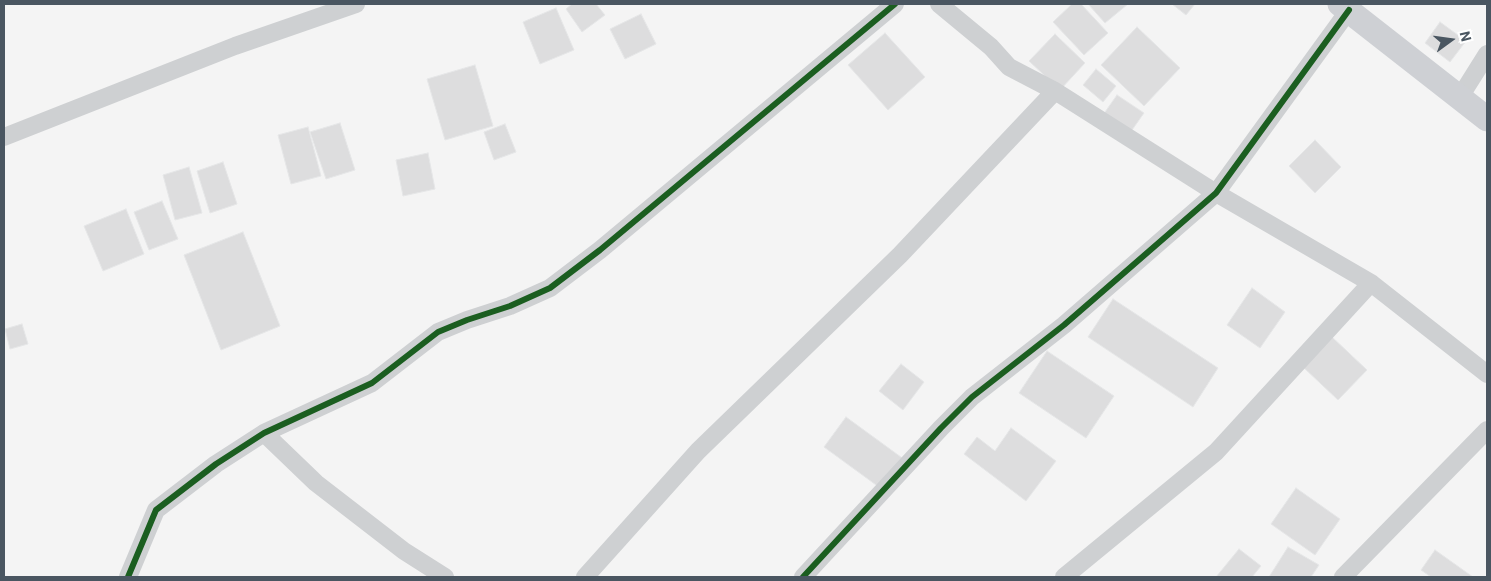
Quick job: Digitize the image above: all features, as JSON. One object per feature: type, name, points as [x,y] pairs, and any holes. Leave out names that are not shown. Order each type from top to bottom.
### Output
[{"type":"street","points":[[4,137],[226,49],[356,4]]},
{"type":"street","points":[[128,577],[156,510],[216,464],[264,433],[372,384],[438,332],[510,306],[550,288],[600,250],[895,4]]},
{"type":"street","points":[[939,4],[991,46],[1009,66],[1055,91],[1216,193],[1371,283],[1487,374]]},
{"type":"street","points":[[803,577],[941,428],[972,398],[1064,325],[1216,193],[1344,7],[1487,119]]},
{"type":"street","points":[[1460,97],[1487,54]]},
{"type":"street","points":[[585,577],[698,450],[900,256],[1055,91]]},
{"type":"street","points":[[1064,577],[1216,452],[1371,283]]},
{"type":"street","points":[[1343,577],[1487,430]]},
{"type":"street","points":[[264,433],[316,483],[404,551],[445,577]]},
{"type":"building","points":[[572,4],[596,4],[605,15],[582,32],[566,9]]},
{"type":"building","points":[[1072,4],[1081,4],[1108,33],[1084,55],[1053,22]]},
{"type":"building","points":[[1088,4],[1128,4],[1105,23]]},
{"type":"building","points":[[1172,4],[1195,4],[1186,15]]},
{"type":"building","points":[[556,8],[574,50],[540,64],[523,22]]},
{"type":"building","points":[[641,14],[656,44],[625,59],[610,29]]},
{"type":"building","points":[[1440,22],[1466,41],[1450,62],[1425,43]]},
{"type":"building","points":[[1137,27],[1180,68],[1144,106],[1101,65]]},
{"type":"building","points":[[885,33],[925,77],[888,110],[848,65]]},
{"type":"building","points":[[1055,34],[1085,63],[1060,90],[1029,61]]},
{"type":"building","points":[[475,65],[493,126],[445,140],[427,79]]},
{"type":"building","points":[[1096,69],[1116,86],[1103,102],[1083,85]]},
{"type":"building","points":[[1117,95],[1144,113],[1125,140],[1098,122]]},
{"type":"building","points":[[340,123],[355,170],[326,179],[310,132]]},
{"type":"building","points":[[505,124],[516,152],[494,160],[484,132]]},
{"type":"building","points":[[308,127],[321,176],[291,184],[278,135]]},
{"type":"building","points":[[1315,140],[1341,167],[1315,193],[1289,166]]},
{"type":"building","points":[[428,153],[435,189],[403,196],[396,160]]},
{"type":"building","points":[[223,162],[237,204],[210,213],[197,171]]},
{"type":"building","points":[[189,167],[202,213],[175,220],[163,175]]},
{"type":"building","points":[[162,201],[178,239],[149,250],[134,212]]},
{"type":"building","points":[[126,209],[144,254],[103,271],[84,226]]},
{"type":"building","points":[[243,232],[280,326],[221,350],[184,255]]},
{"type":"building","points":[[1252,288],[1285,312],[1260,348],[1227,325]]},
{"type":"building","points":[[1113,299],[1218,368],[1193,407],[1088,337]]},
{"type":"building","points":[[22,324],[28,344],[10,349],[5,329]]},
{"type":"building","points":[[1331,336],[1367,370],[1338,400],[1303,367]]},
{"type":"building","points":[[1047,351],[1114,396],[1086,438],[1019,393]]},
{"type":"building","points":[[901,364],[924,382],[903,410],[879,391]]},
{"type":"building","points":[[846,417],[905,460],[883,490],[824,447]]},
{"type":"building","points":[[1011,428],[1056,461],[1026,501],[964,454],[977,437],[995,451]]},
{"type":"building","points":[[1296,488],[1340,519],[1315,555],[1271,524]]},
{"type":"building","points":[[1288,547],[1319,565],[1311,577],[1269,577]]},
{"type":"building","points":[[1239,549],[1261,566],[1252,577],[1216,577]]},
{"type":"building","points":[[1435,550],[1473,577],[1431,577],[1421,570]]},
{"type":"cycle path","points":[[128,577],[156,510],[216,464],[264,433],[372,383],[438,332],[510,306],[550,288],[600,250],[895,4]]},
{"type":"cycle path","points":[[803,577],[972,397],[1064,325],[1216,193],[1349,10]]}]
